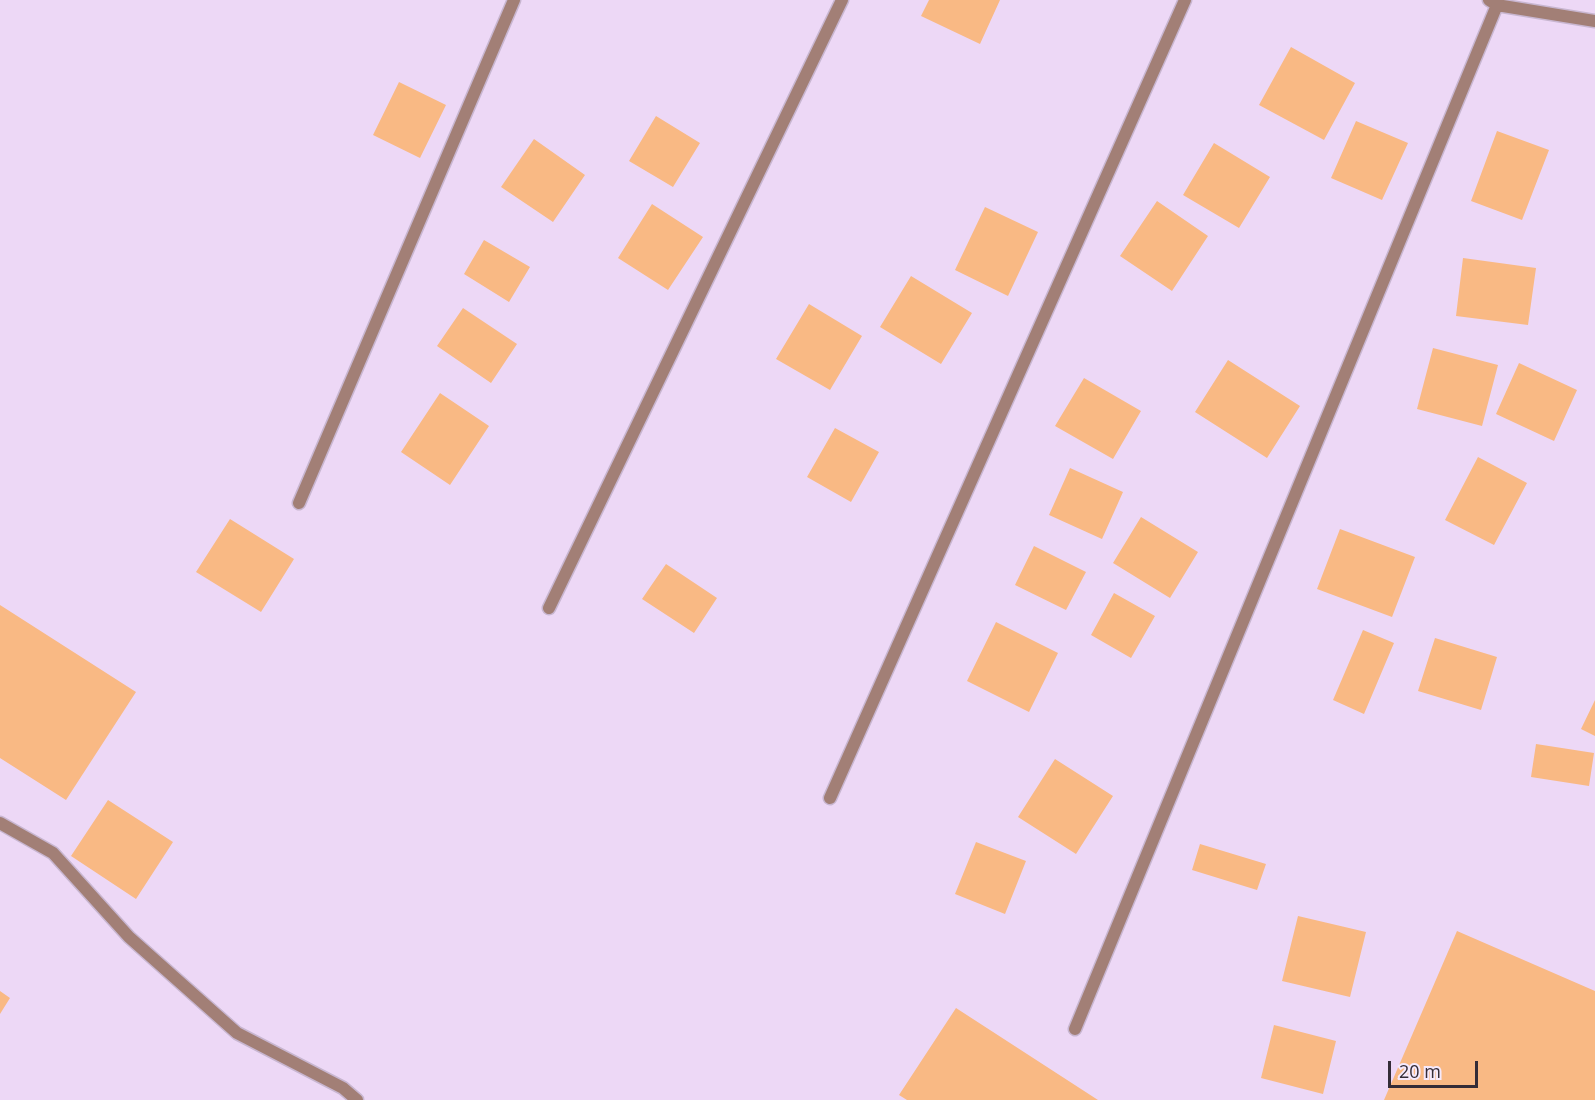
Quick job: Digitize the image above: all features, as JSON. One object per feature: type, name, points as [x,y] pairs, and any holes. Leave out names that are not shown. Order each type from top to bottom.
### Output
[{"type":"street","points":[[299,503],[514,0]]},
{"type":"street","points":[[549,608],[842,0]]},
{"type":"street","points":[[830,798],[1185,0]]},
{"type":"street","points":[[1075,1029],[1493,3],[1595,21]]},
{"type":"street","points":[[0,823],[53,853],[129,937],[237,1033],[343,1088],[357,1100]]},
{"type":"building","points":[[929,0],[1000,0],[980,44],[921,16]]},
{"type":"building","points":[[1291,47],[1355,83],[1324,140],[1259,105]]},
{"type":"building","points":[[399,82],[446,105],[420,158],[373,135]]},
{"type":"building","points":[[656,116],[700,143],[673,187],[629,161]]},
{"type":"building","points":[[1356,121],[1408,143],[1382,200],[1331,178]]},
{"type":"building","points":[[1497,131],[1549,150],[1522,220],[1471,201]]},
{"type":"building","points":[[534,139],[585,175],[553,222],[501,187]]},
{"type":"building","points":[[1214,143],[1270,177],[1239,228],[1183,195]]},
{"type":"building","points":[[1157,201],[1208,236],[1172,291],[1120,256]]},
{"type":"building","points":[[652,204],[703,237],[668,290],[618,258]]},
{"type":"building","points":[[985,207],[1038,232],[1008,296],[955,270]]},
{"type":"building","points":[[484,240],[530,267],[509,302],[464,274]]},
{"type":"building","points":[[1463,258],[1536,268],[1528,325],[1456,316]]},
{"type":"building","points":[[911,276],[972,313],[941,364],[880,327]]},
{"type":"building","points":[[809,304],[862,336],[830,390],[776,359]]},
{"type":"building","points":[[463,308],[517,344],[491,383],[437,346]]},
{"type":"building","points":[[1433,348],[1498,365],[1482,426],[1417,409]]},
{"type":"building","points":[[1228,360],[1300,406],[1267,458],[1195,412]]},
{"type":"building","points":[[1519,363],[1577,390],[1554,441],[1496,414]]},
{"type":"building","points":[[1084,378],[1141,411],[1113,459],[1055,426]]},
{"type":"building","points":[[440,393],[489,426],[450,485],[401,452]]},
{"type":"building","points":[[835,428],[879,452],[851,502],[807,477]]},
{"type":"building","points":[[1478,457],[1527,483],[1494,545],[1445,520]]},
{"type":"building","points":[[1070,468],[1123,492],[1102,539],[1049,515]]},
{"type":"building","points":[[1141,517],[1198,552],[1170,598],[1113,563]]},
{"type":"building","points":[[230,519],[294,559],[261,612],[196,572]]},
{"type":"building","points":[[1340,529],[1415,557],[1392,617],[1317,589]]},
{"type":"building","points":[[1034,546],[1086,572],[1066,610],[1015,585]]},
{"type":"building","points":[[666,564],[717,598],[694,633],[642,599]]},
{"type":"building","points":[[1114,593],[1155,616],[1131,658],[1091,635]]},
{"type":"building","points":[[0,605],[136,692],[66,800],[0,758]]},
{"type":"building","points":[[996,622],[1058,653],[1029,712],[967,681]]},
{"type":"building","points":[[1363,630],[1394,643],[1364,714],[1333,700]]},
{"type":"building","points":[[1435,638],[1497,657],[1481,710],[1418,691]]},
{"type":"building","points":[[1595,700],[1595,736],[1581,729]]},
{"type":"building","points":[[1536,744],[1594,753],[1589,786],[1531,777]]},
{"type":"building","points":[[1055,759],[1113,796],[1076,854],[1018,817]]},
{"type":"building","points":[[108,800],[173,842],[136,899],[71,856]]},
{"type":"building","points":[[976,842],[1026,861],[1005,914],[955,894]]},
{"type":"building","points":[[1200,844],[1266,864],[1257,890],[1192,870]]},
{"type":"building","points":[[1298,916],[1366,932],[1350,997],[1282,981]]},
{"type":"building","points":[[1457,931],[1595,991],[1595,1100],[1384,1100]]},
{"type":"building","points":[[0,991],[10,998],[0,1014]]},
{"type":"building","points":[[956,1008],[1098,1100],[907,1100],[899,1095]]},
{"type":"building","points":[[1274,1025],[1336,1041],[1323,1094],[1261,1078]]}]
